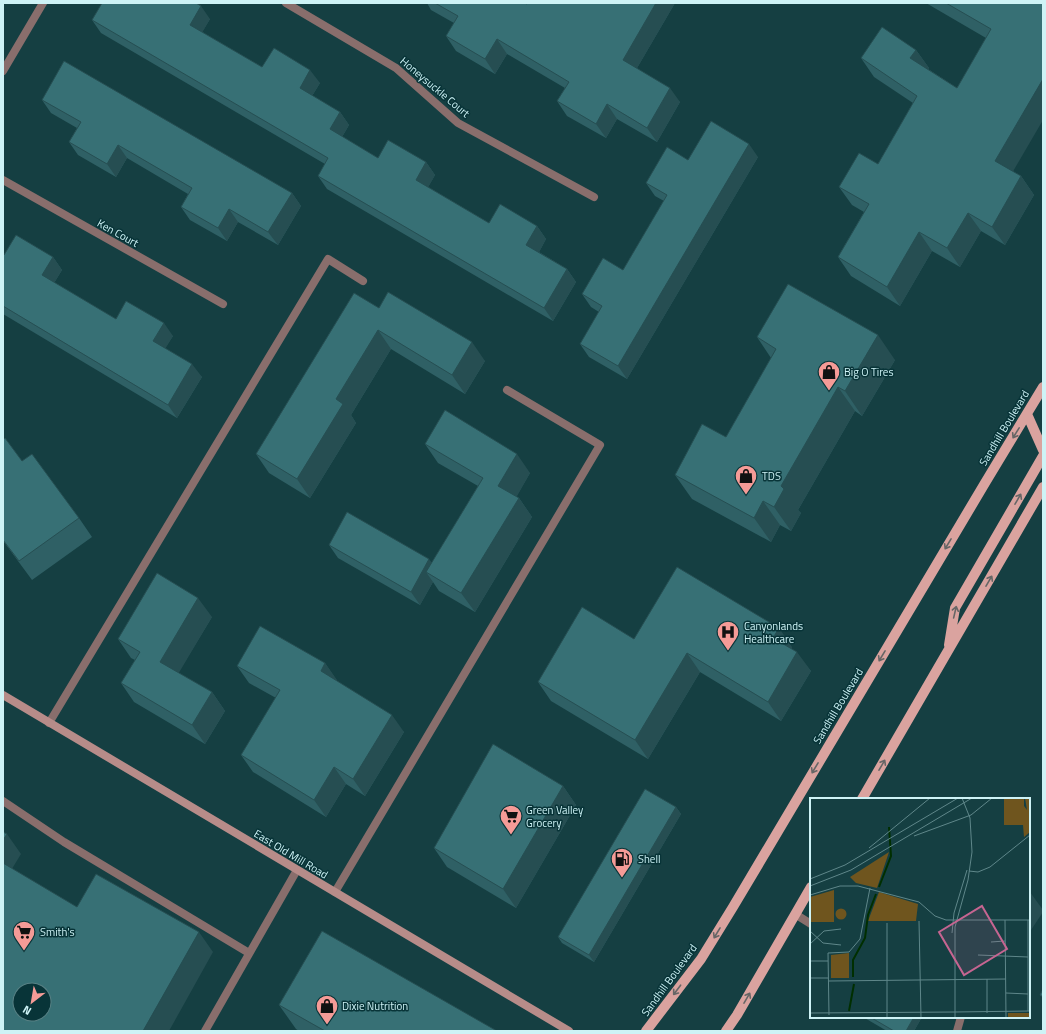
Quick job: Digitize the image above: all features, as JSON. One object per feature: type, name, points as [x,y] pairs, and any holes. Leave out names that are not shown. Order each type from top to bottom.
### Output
[{"type":"main road","name":"Sandhill Boulevard","points":[[646,1031],[701,959],[1043,388]]},
{"type":"main road","points":[[1027,414],[1043,450]]},
{"type":"main road","points":[[948,651],[955,608],[1043,456]]},
{"type":"main road","points":[[863,798],[1043,487]]},
{"type":"main road","points":[[726,1031],[737,1015],[810,889]]},
{"type":"street","points":[[3,71],[43,3]]},
{"type":"street","name":"Honeysuckle Court","points":[[286,3],[396,68],[458,123],[594,197]]},
{"type":"street","name":"Ken Court","points":[[3,180],[223,304]]},
{"type":"street","points":[[49,723],[328,260],[363,281]]},
{"type":"street","points":[[335,892],[600,445],[507,390]]},
{"type":"street","name":"East Old Mill Road","points":[[3,695],[569,1031]]},
{"type":"street","points":[[3,801],[64,842],[249,953]]},
{"type":"street","points":[[205,1031],[297,870]]},
{"type":"street","points":[[795,914],[810,923]]},
{"type":"street","points":[[957,1031],[961,1018]]},
{"type":"building","points":[[102,3],[196,3],[201,6],[190,25],[262,67],[274,48],[310,70],[300,88],[340,112],[330,129],[378,158],[388,140],[426,162],[416,180],[489,223],[500,204],[537,226],[526,245],[567,269],[544,308],[318,176],[328,158],[92,20]]},
{"type":"building","points":[[435,3],[656,3],[623,60],[670,88],[647,128],[607,104],[596,124],[557,101],[569,82],[497,39],[485,59],[446,36],[458,16]]},
{"type":"building","points":[[946,3],[1043,3],[1043,79],[995,161],[1021,176],[992,227],[968,213],[947,248],[919,232],[887,287],[838,257],[869,204],[839,187],[859,153],[878,164],[917,96],[861,58],[882,27],[916,50],[910,58],[957,88],[991,29]]},
{"type":"building","points":[[64,61],[292,193],[268,232],[229,209],[218,228],[181,207],[192,188],[118,145],[107,164],[69,142],[81,122],[42,100]]},
{"type":"building","points":[[711,121],[749,144],[618,366],[580,344],[602,306],[582,294],[603,258],[623,270],[667,195],[646,183],[667,147],[688,160]]},
{"type":"building","points":[[16,235],[53,257],[42,275],[116,319],[126,301],[164,323],[153,341],[192,364],[168,405],[3,306],[3,254],[4,255]]},
{"type":"building","points":[[788,284],[878,335],[845,391],[838,387],[781,486],[784,489],[774,507],[763,501],[754,518],[675,475],[702,424],[726,437],[776,349],[757,337]]},
{"type":"building","points":[[388,292],[472,342],[452,375],[378,330],[336,399],[343,404],[297,479],[256,454],[354,293],[379,308]]},
{"type":"building","points":[[445,410],[517,454],[498,486],[519,498],[461,593],[426,572],[483,478],[425,444]]},
{"type":"building","points":[[5,438],[22,461],[32,454],[79,518],[19,561],[3,540],[3,440]]},
{"type":"building","points":[[347,512],[429,559],[411,592],[329,545]]},
{"type":"building","points":[[677,567],[779,628],[773,638],[797,652],[768,702],[687,653],[635,740],[538,682],[582,607],[634,639]]},
{"type":"building","points":[[157,573],[198,598],[160,662],[212,692],[192,725],[121,683],[140,652],[118,639]]},
{"type":"building","points":[[260,626],[325,663],[321,671],[392,715],[353,779],[334,767],[314,800],[241,755],[280,690],[237,666]]},
{"type":"building","name":"Green Valley Grocery","points":[[493,744],[563,786],[503,889],[434,848]]},
{"type":"building","name":"Shell","points":[[645,789],[676,807],[589,955],[558,937]]},
{"type":"building","points":[[3,832],[7,834],[3,840]]},
{"type":"building","points":[[3,863],[77,907],[96,874],[199,932],[143,1031],[3,1031]]},
{"type":"building","points":[[322,931],[497,1031],[325,1031],[279,1005]]},
{"type":"building","points":[[1043,989],[1043,997],[1040,995]]},
{"type":"building","points":[[872,1018],[913,1018],[906,1031],[894,1031]]},
{"type":"place","name":"Big O Tires","points":[[829,392]]},
{"type":"place","name":"TDS","points":[[746,496]]},
{"type":"place","name":"Canyonlands Healthcare","points":[[728,652]]},
{"type":"place","name":"Green Valley Grocery","points":[[511,836]]},
{"type":"place","name":"Shell","points":[[622,878]]},
{"type":"place","name":"Smith's","points":[[24,952]]},
{"type":"place","name":"Dixie Nutrition","points":[[327,1026]]}]
